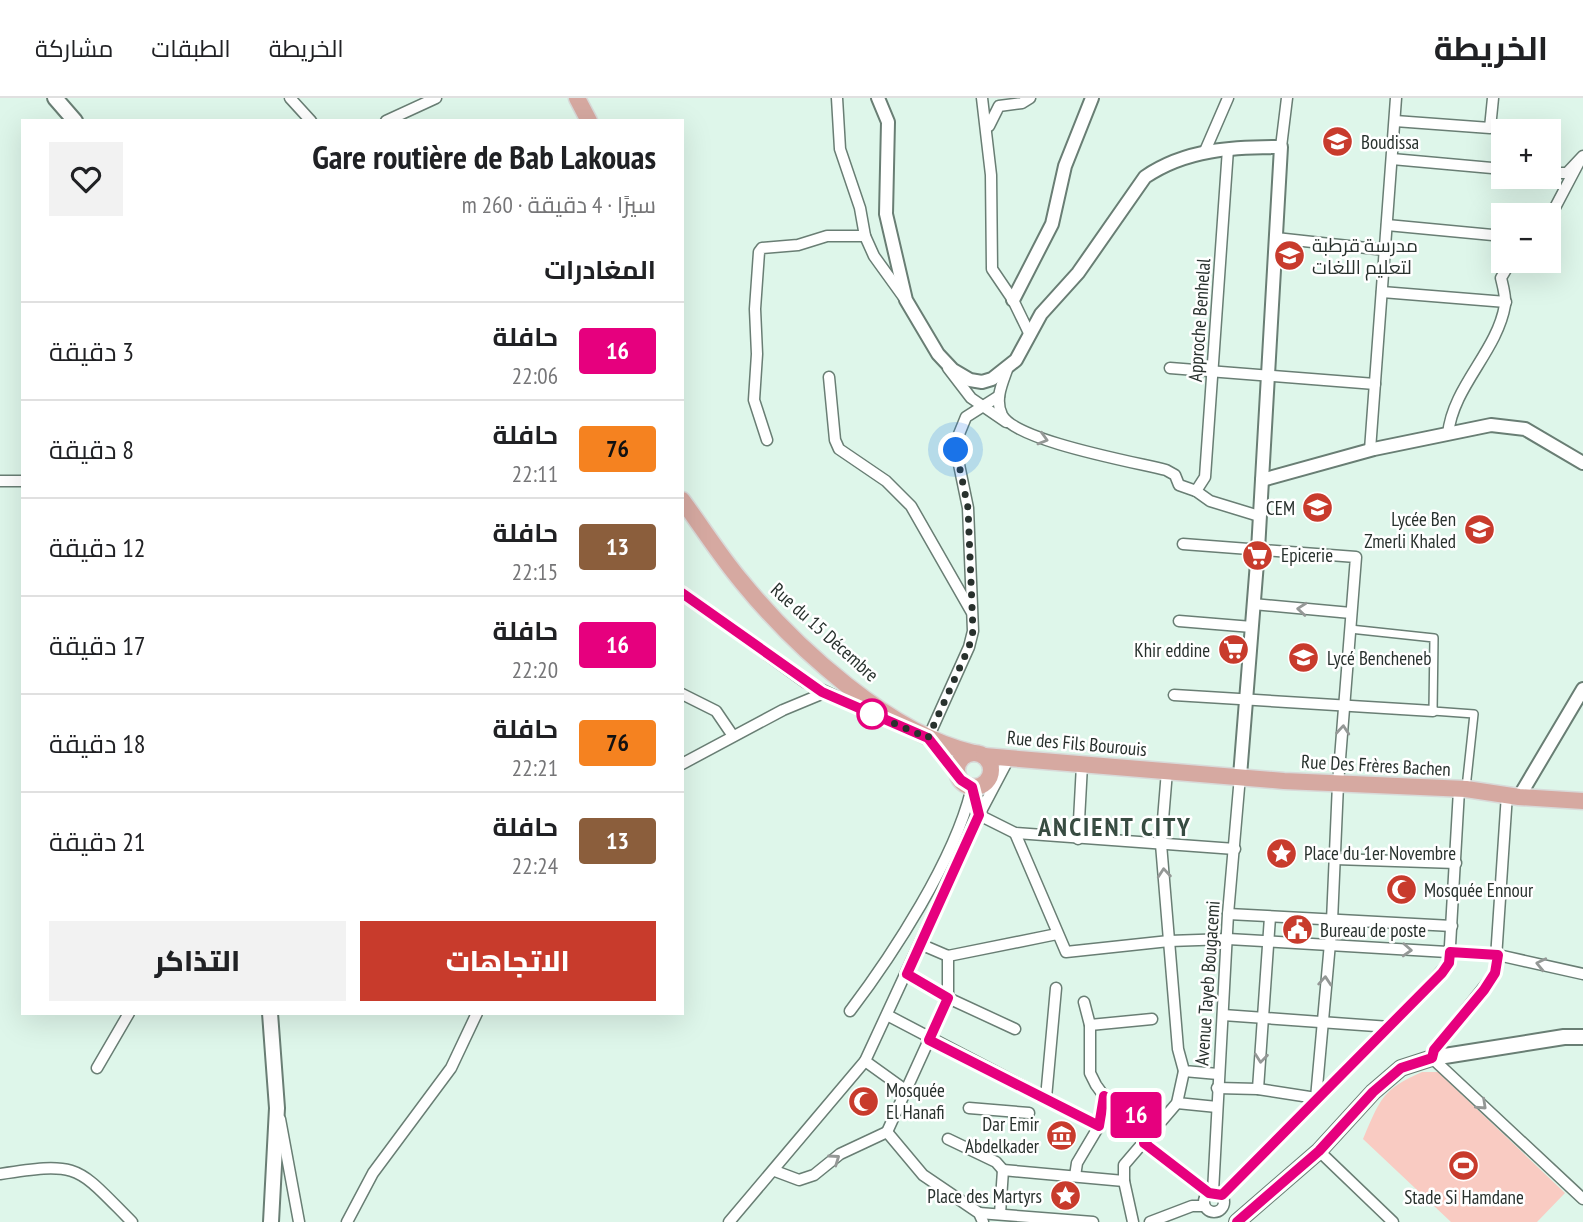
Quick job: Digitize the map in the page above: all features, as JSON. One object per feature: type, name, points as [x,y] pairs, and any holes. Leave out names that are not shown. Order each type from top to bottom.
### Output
[{"type":"main road","points":[[55,98],[73,119]]},
{"type":"main road","points":[[577,98],[588,119]]},
{"type":"main road","name":"Rue du 15 Décembre","points":[[684,503],[740,580],[789,633],[892,718],[928,738],[979,754]]},
{"type":"main road","points":[[928,738],[958,776],[972,787],[983,784],[990,776],[990,765],[979,754],[960,760],[958,776]]},
{"type":"main road","name":"Rue des Fils Bourouis","points":[[979,754],[1167,771]]},
{"type":"main road","name":"Rue Des Frères Bachen","points":[[1167,771],[1338,784],[1463,789],[1583,801]]},
{"type":"main road","points":[[270,1015],[277,1108],[271,1222]]},
{"type":"main road","points":[[1237,1222],[1319,1151],[1373,1092],[1401,1068],[1432,1058],[1564,1037],[1583,1037]]},
{"type":"street","points":[[290,98],[309,119]]},
{"type":"street","points":[[390,119],[436,98]]},
{"type":"street","points":[[837,98],[840,149],[860,208],[865,236],[874,256],[906,300],[938,354],[971,398],[1013,428],[1042,439],[1166,470],[1175,475],[1179,485],[1196,491],[1210,501],[1259,516]]},
{"type":"street","points":[[878,98],[888,122],[886,214],[906,300]]},
{"type":"street","points":[[982,98],[991,176],[992,270],[1013,300],[1030,335]]},
{"type":"street","points":[[987,130],[999,106],[1021,103],[1030,98]]},
{"type":"street","points":[[1013,300],[1052,225],[1065,166],[1093,98]]},
{"type":"street","points":[[1205,151],[1228,98]]},
{"type":"street","points":[[1240,776],[1258,550],[1281,147],[1287,98]]},
{"type":"street","points":[[1370,450],[1396,98]]},
{"type":"street","points":[[1395,121],[1490,128],[1493,98]]},
{"type":"street","points":[[938,354],[953,370],[970,380],[982,382],[992,379],[1016,360],[1041,314],[1078,273],[1145,177],[1160,167],[1205,151],[1281,147]]},
{"type":"street","name":"Approche Benhelal","points":[[1196,491],[1205,477],[1228,149]]},
{"type":"street","points":[[1392,159],[1491,168]]},
{"type":"street","points":[[1561,173],[1567,173],[1581,160]]},
{"type":"street","points":[[1558,203],[1581,160]]},
{"type":"street","points":[[1387,225],[1491,235]]},
{"type":"street","points":[[767,440],[754,400],[759,252],[827,236],[865,236]]},
{"type":"street","points":[[1276,239],[1385,250]]},
{"type":"street","points":[[1448,434],[1450,418],[1500,323],[1506,302],[1501,278],[1504,273]]},
{"type":"street","points":[[1382,292],[1506,302]]},
{"type":"street","points":[[1008,367],[999,396],[1003,416],[1013,428]]},
{"type":"street","points":[[1170,368],[1375,384]]},
{"type":"street","points":[[829,377],[836,445],[886,481],[911,506],[971,611]]},
{"type":"street","points":[[684,594],[824,693],[928,738],[969,647],[973,631],[968,508],[956,450],[960,428],[967,417],[999,396]]},
{"type":"street","points":[[1262,480],[1370,450],[1507,425],[1545,439],[1583,463]]},
{"type":"street","points":[[0,481],[21,481]]},
{"type":"street","points":[[1183,544],[1356,557],[1338,784],[1332,921],[1327,946],[1316,1098]]},
{"type":"street","points":[[1253,604],[1352,613]]},
{"type":"street","points":[[1178,621],[1252,627]]},
{"type":"street","points":[[1350,629],[1434,638],[1433,711]]},
{"type":"street","points":[[1583,689],[1513,796],[1495,973],[1434,1050],[1432,1058],[1583,1199]]},
{"type":"street","points":[[684,763],[733,736],[824,693]]},
{"type":"street","points":[[684,695],[716,711],[733,736]]},
{"type":"street","points":[[1174,695],[1346,708],[1474,714],[1455,863],[1449,963],[1390,1027],[1316,1098],[1214,1194],[1203,1199],[1204,1206]]},
{"type":"street","points":[[729,1222],[775,1171],[865,1061],[979,815],[1009,758]]},
{"type":"street","points":[[1078,839],[1082,765]]},
{"type":"street","points":[[1133,1222],[1124,1181],[1124,1165],[1177,1103],[1184,1071],[1178,1049],[1161,844],[1167,771]]},
{"type":"street","name":"Avenue Tayeb Bougacemi","points":[[1222,1209],[1214,1194],[1217,1088],[1240,776]]},
{"type":"street","points":[[972,787],[979,815]]},
{"type":"street","points":[[850,1010],[880,971],[953,843],[964,820],[972,787]]},
{"type":"street","points":[[979,815],[1015,832],[1078,839],[1235,849]]},
{"type":"street","points":[[1015,832],[1066,951],[1169,941],[1228,939],[1498,955],[1583,974]]},
{"type":"street","points":[[1335,859],[1455,863]]},
{"type":"street","points":[[1228,914],[1452,926]]},
{"type":"street","points":[[1258,1089],[1270,917]]},
{"type":"street","points":[[920,944],[948,956],[1057,934]]},
{"type":"street","points":[[775,1171],[799,1180],[814,1175],[840,1154],[887,1132],[904,1089],[948,998],[948,956]]},
{"type":"street","points":[[907,974],[948,998],[1015,1029]]},
{"type":"street","points":[[1046,1098],[1056,988]]},
{"type":"street","points":[[1084,1002],[1090,1025],[1090,1073],[1104,1096],[1158,1128]]},
{"type":"street","points":[[97,1069],[128,1015]]},
{"type":"street","points":[[347,1222],[373,1174],[451,1068],[476,1015]]},
{"type":"street","points":[[887,1015],[929,1040],[1099,1126]]},
{"type":"street","points":[[1223,1015],[1390,1027]]},
{"type":"street","points":[[1090,1025],[1152,1019]]},
{"type":"street","points":[[865,1061],[904,1089]]},
{"type":"street","points":[[1184,1071],[1218,1074]]},
{"type":"street","points":[[1217,1088],[1258,1089],[1316,1098]]},
{"type":"street","points":[[1075,1176],[1077,1163],[1099,1126],[1104,1096]]},
{"type":"street","points":[[1177,1103],[1217,1107]]},
{"type":"street","points":[[277,1108],[299,1222]]},
{"type":"street","points":[[969,1108],[1029,1113]]},
{"type":"street","points":[[887,1132],[923,1175],[981,1217],[1000,1214],[1093,1222]]},
{"type":"street","points":[[948,1139],[996,1162],[1003,1170],[1124,1181]]},
{"type":"street","points":[[1144,1143],[1214,1194]]},
{"type":"street","points":[[1319,1151],[1393,1222]]},
{"type":"street","points":[[0,1174],[45,1167],[76,1170],[87,1176],[132,1222]]},
{"type":"street","points":[[1000,1214],[1003,1170]]},
{"type":"street","points":[[1150,1222],[1192,1206],[1204,1206],[1213,1213],[1222,1209],[1237,1222]]},
{"type":"shaded area","name":"Stade Si Hamdane","points":[[1422,1072],[1438,1072],[1565,1193],[1537,1222],[1451,1222],[1363,1139],[1374,1114],[1390,1090]]},
{"type":"bus line","name":"16","points":[[684,594],[805,682],[928,738],[961,780],[972,787],[979,815],[907,974],[948,998],[929,1040],[997,1072],[1099,1126],[1104,1096],[1158,1128],[1144,1143],[1209,1193],[1222,1195],[1316,1098],[1390,1027],[1442,973],[1449,963],[1450,952],[1498,955],[1495,973],[1434,1050],[1432,1058],[1401,1068],[1373,1092],[1319,1151],[1237,1222]]},
{"type":"place","name":"Boudissa","points":[[1338,142]]},
{"type":"place","name":"مدرسة قرطبة لتعليم اللغات","points":[[1289,256]]},
{"type":"place","name":"CEM","points":[[1318,508]]},
{"type":"place","name":"Lycée Ben Zmerli Khaled","points":[[1479,530]]},
{"type":"place","name":"Epicerie","points":[[1258,555]]},
{"type":"place","name":"Khir eddine","points":[[1233,650]]},
{"type":"place","name":"Lycé Bencheneb","points":[[1304,658]]},
{"type":"place","name":"Place du 1er Novembre","points":[[1281,853]]},
{"type":"place","name":"Mosquée Ennour","points":[[1401,890]]},
{"type":"place","name":"Bureau de poste","points":[[1297,930]]},
{"type":"place","name":"Mosquée El Hanafi","points":[[863,1101]]},
{"type":"place","name":"Dar Emir Abdelkader","points":[[1062,1135]]},
{"type":"place","name":"Stade Si Hamdane","points":[[1464,1166]]},
{"type":"place","name":"Place des Martyrs","points":[[1065,1196]]},
{"type":"district","name":"ANCIENT CITY","points":[[1115,826]]},
{"type":"route","points":[[872,714],[866,711],[928,738],[969,647],[973,631],[968,508],[956,450]]}]
